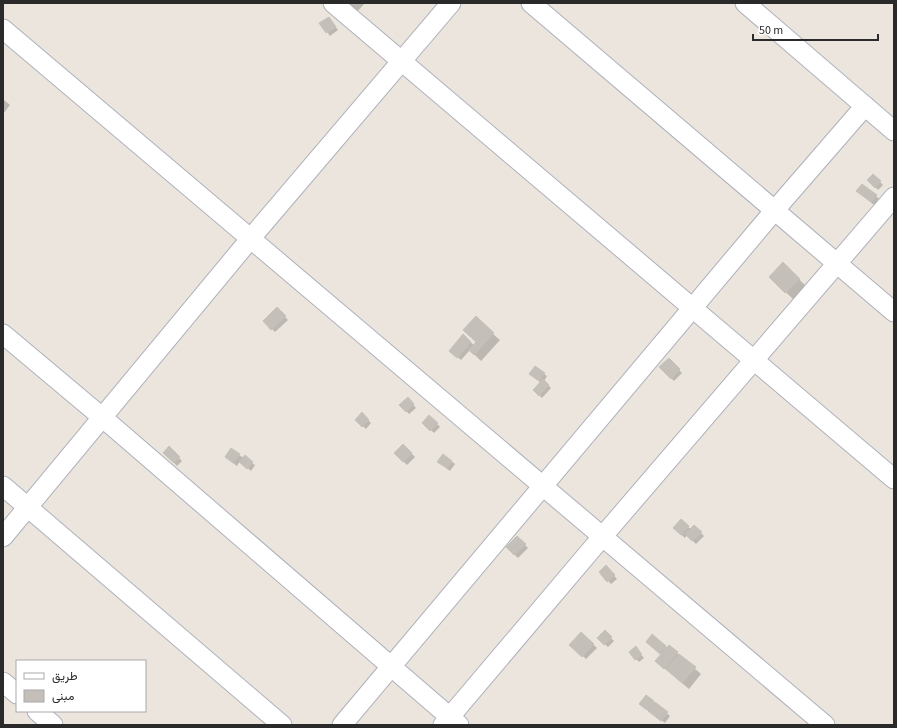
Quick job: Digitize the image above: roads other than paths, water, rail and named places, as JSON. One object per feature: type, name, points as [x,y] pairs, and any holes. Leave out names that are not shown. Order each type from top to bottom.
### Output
[{"type":"street","points":[[333,3],[894,479]]},
{"type":"street","points":[[3,537],[252,238],[451,3]]},
{"type":"street","points":[[531,3],[894,312]]},
{"type":"street","points":[[745,3],[894,131]]},
{"type":"street","points":[[3,29],[252,238],[542,487],[824,725]]},
{"type":"street","points":[[342,725],[774,211],[865,106]]},
{"type":"street","points":[[3,334],[103,418],[391,668],[450,722],[602,537],[894,197]]},
{"type":"street","points":[[3,486],[282,725]]},
{"type":"street","points":[[3,682],[16,693]]},
{"type":"street","points":[[38,712],[53,725]]}]
